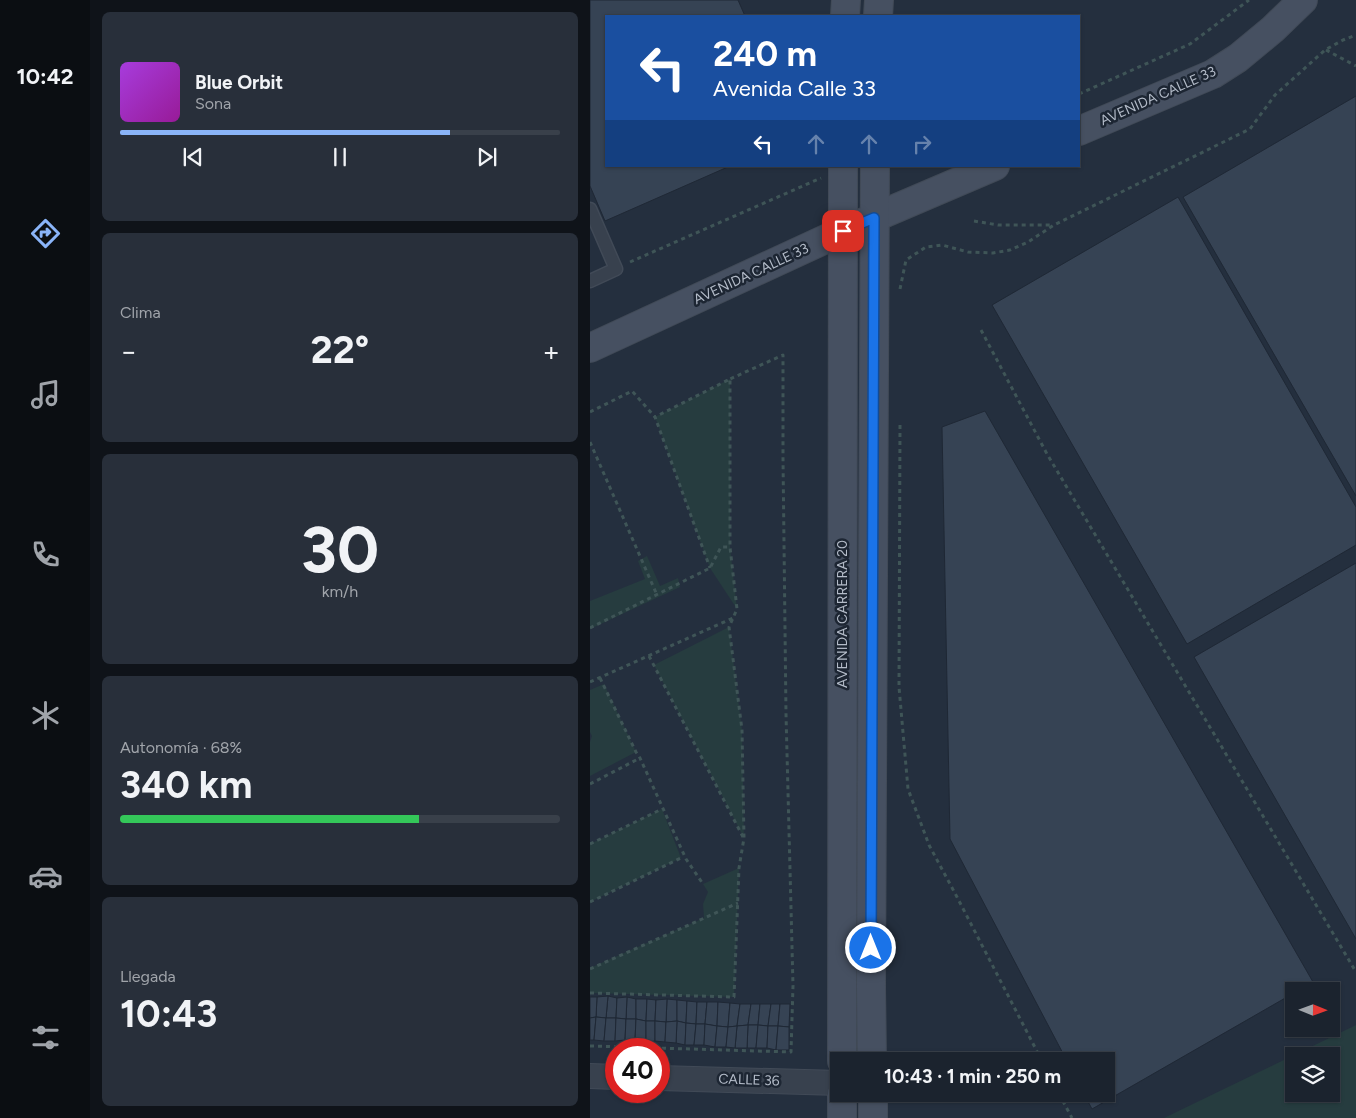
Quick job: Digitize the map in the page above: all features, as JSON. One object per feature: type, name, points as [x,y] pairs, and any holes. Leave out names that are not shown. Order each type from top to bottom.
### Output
[{"type":"street","points":[[845,15],[846,0]]},
{"type":"street","points":[[878,15],[879,0]]},
{"type":"street","name":"AVENIDA CALLE 33","points":[[1080,131],[1213,74],[1238,58],[1273,29],[1303,0]]},
{"type":"street","points":[[872,1052],[875,167]]},
{"type":"street","name":"AVENIDA CALLE 33","points":[[590,348],[843,231],[993,167]]},
{"type":"street","name":"AVENIDA CARRERA 20","points":[[833,171],[843,231],[842,1052]]},
{"type":"street","points":[[590,1076],[605,1077]]},
{"type":"street","name":"CALLE 36","points":[[670,1078],[830,1083]]},
{"type":"street","points":[[842,1102],[842,1118]]},
{"type":"street","points":[[873,1102],[873,1118]]},
{"type":"lane","points":[[590,209],[616,269],[590,281]]},
{"type":"path","points":[[1080,94],[1190,44],[1249,0]]},
{"type":"path","points":[[899,293],[906,260],[926,247],[942,245],[968,252],[993,253],[1010,250],[1028,242],[1054,225],[1250,129],[1275,95],[1325,50],[1356,35]]},
{"type":"path","points":[[1325,50],[1356,66]]},
{"type":"path","points":[[616,269],[833,171]]},
{"type":"path","points":[[974,222],[998,225],[1054,225]]},
{"type":"path","points":[[981,330],[1047,454],[1356,972]]},
{"type":"path","points":[[590,1046],[791,1052],[793,986],[786,714],[783,355],[730,379],[655,417]]},
{"type":"path","points":[[590,993],[734,997],[739,868],[744,838],[742,730],[729,627],[737,609],[730,547],[730,379]]},
{"type":"path","points":[[590,412],[632,392],[655,417],[710,568]]},
{"type":"path","points":[[900,420],[899,687],[908,789],[929,845],[1037,1052]]},
{"type":"path","points":[[590,443],[656,595]]},
{"type":"path","points":[[590,628],[710,568],[721,547],[730,547]]},
{"type":"path","points":[[590,682],[733,618]]},
{"type":"path","points":[[650,656],[744,838]]},
{"type":"path","points":[[600,678],[640,758],[686,859],[703,884]]},
{"type":"path","points":[[590,784],[640,758]]},
{"type":"path","points":[[590,844],[662,809]]},
{"type":"path","points":[[590,902],[681,858]]},
{"type":"path","points":[[590,969],[738,903]]},
{"type":"path","points":[[1063,1102],[1072,1118]]},
{"type":"green space","points":[[730,379],[730,547],[737,609],[710,568],[655,417]]},
{"type":"green space","points":[[647,556],[660,586],[678,578],[680,587],[590,629],[590,601],[645,579],[638,561]]},
{"type":"green space","points":[[729,627],[742,730],[744,838],[654,665]]},
{"type":"green space","points":[[604,684],[636,752],[590,776],[590,742],[592,736],[590,732],[590,690]]},
{"type":"green space","points":[[662,809],[681,858],[590,902],[590,844]]},
{"type":"green space","points":[[739,868],[734,997],[590,993],[590,968],[704,918],[703,904],[708,892],[703,884]]},
{"type":"green space","points":[[1356,1025],[1356,1118],[1164,1118],[1285,1059],[1285,1102],[1340,1102],[1340,1047],[1311,1047],[1329,1038],[1340,1038],[1340,1033]]},
{"type":"building","points":[[590,0],[738,0],[745,15],[605,15],[605,167],[728,167],[605,221],[590,186]]},
{"type":"building","points":[[1356,96],[1356,496],[1183,197]]},
{"type":"building","points":[[1178,197],[1356,507],[1356,545],[1187,644],[992,305]]},
{"type":"building","points":[[985,411],[1313,982],[1285,982],[1285,998],[1115,1096],[1115,1052],[1062,1052],[950,839],[942,427]]},
{"type":"building","points":[[1356,563],[1356,939],[1194,657]]},
{"type":"building","points":[[608,996],[617,998],[616,1018],[606,1018]]},
{"type":"building","points":[[608,996],[606,1018],[596,1017],[597,997]]},
{"type":"building","points":[[590,997],[597,997],[596,1017],[590,1018]]},
{"type":"building","points":[[627,997],[636,999],[636,1019],[626,1019]]},
{"type":"building","points":[[627,997],[626,1019],[616,1018],[617,998]]},
{"type":"building","points":[[636,999],[647,999],[646,1021],[636,1019]]},
{"type":"building","points":[[647,999],[656,1000],[655,1021],[646,1021]]},
{"type":"building","points":[[667,999],[677,1000],[677,1021],[666,1022]]},
{"type":"building","points":[[667,999],[666,1022],[655,1021],[656,1000]]},
{"type":"building","points":[[677,1000],[687,1001],[686,1023],[677,1021]]},
{"type":"building","points":[[687,1001],[697,1002],[696,1024],[686,1023]]},
{"type":"building","points":[[697,1002],[707,1002],[705,1024],[696,1024]]},
{"type":"building","points":[[707,1002],[718,1002],[717,1026],[705,1024]]},
{"type":"building","points":[[718,1002],[730,1003],[728,1027],[717,1026]]},
{"type":"building","points":[[730,1003],[740,1004],[737,1026],[728,1027]]},
{"type":"building","points":[[740,1004],[751,1004],[748,1025],[737,1026]]},
{"type":"building","points":[[751,1004],[760,1004],[758,1025],[748,1025]]},
{"type":"building","points":[[760,1004],[771,1004],[768,1026],[758,1025]]},
{"type":"building","points":[[771,1004],[780,1004],[778,1026],[768,1026]]},
{"type":"building","points":[[780,1004],[790,1004],[789,1027],[778,1026]]},
{"type":"building","points":[[596,1017],[594,1040],[590,1040],[590,1018]]},
{"type":"building","points":[[596,1017],[606,1018],[604,1041],[594,1040]]},
{"type":"building","points":[[606,1018],[616,1018],[615,1038],[605,1038],[604,1041]]},
{"type":"building","points":[[616,1018],[626,1019],[625,1038],[615,1038]]},
{"type":"building","points":[[626,1019],[636,1019],[635,1038],[625,1038]]},
{"type":"building","points":[[636,1019],[646,1021],[646,1038],[635,1038]]},
{"type":"building","points":[[646,1021],[655,1021],[655,1038],[646,1038]]},
{"type":"building","points":[[655,1021],[666,1022],[665,1038],[655,1038]]},
{"type":"building","points":[[677,1021],[686,1023],[685,1045],[676,1043]]},
{"type":"building","points":[[677,1021],[676,1043],[670,1042],[670,1038],[665,1038],[666,1022]]},
{"type":"building","points":[[686,1023],[696,1024],[694,1045],[685,1045]]},
{"type":"building","points":[[696,1024],[705,1024],[704,1045],[694,1045]]},
{"type":"building","points":[[705,1024],[717,1026],[715,1047],[704,1045]]},
{"type":"building","points":[[748,1025],[758,1025],[756,1048],[747,1048]]},
{"type":"building","points":[[748,1025],[747,1048],[735,1048],[737,1026]]},
{"type":"building","points":[[758,1025],[768,1026],[767,1048],[756,1048]]},
{"type":"building","points":[[717,1026],[728,1027],[726,1047],[715,1047]]},
{"type":"building","points":[[737,1026],[735,1048],[726,1047],[728,1027]]},
{"type":"building","points":[[768,1026],[778,1026],[776,1050],[767,1048]]},
{"type":"building","points":[[778,1026],[789,1027],[789,1050],[776,1050]]},
{"type":"building","points":[[1088,1102],[1104,1102],[1092,1109]]},
{"type":"route","points":[[843,231],[874,218],[871,948]]}]
